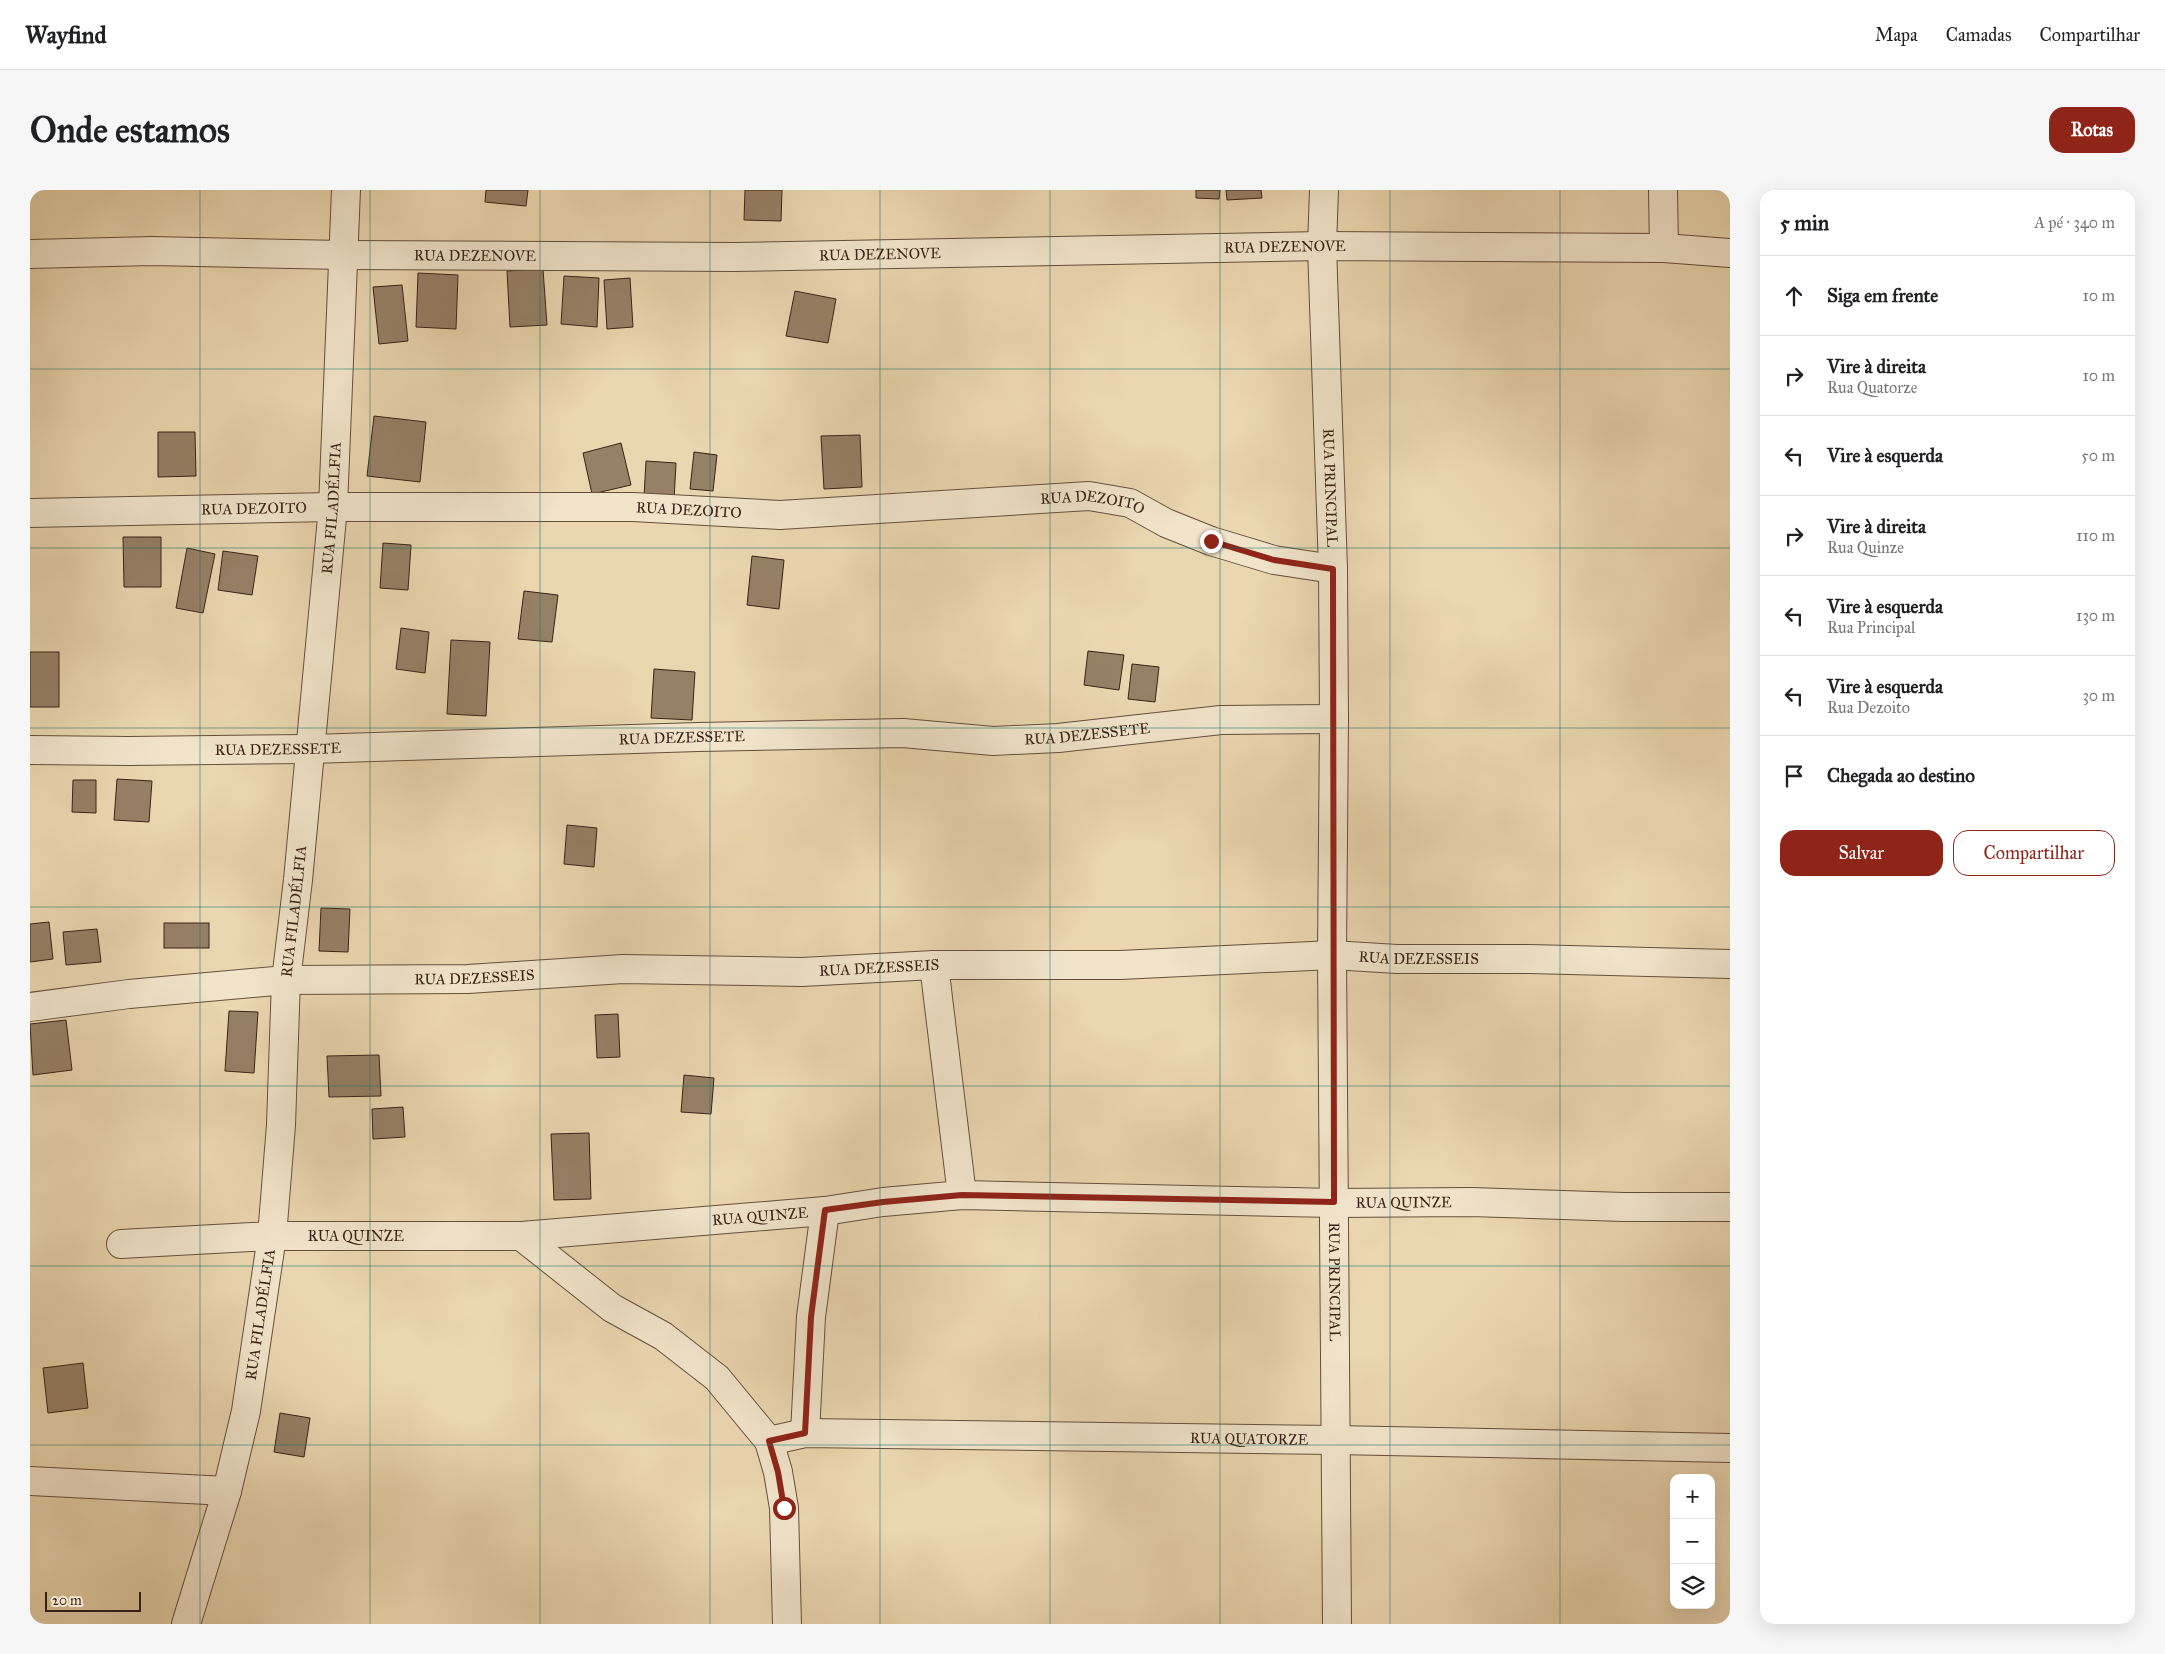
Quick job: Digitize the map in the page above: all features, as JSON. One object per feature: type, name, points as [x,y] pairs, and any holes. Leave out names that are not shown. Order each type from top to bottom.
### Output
[{"type":"street","name":"RUA FILADÉLFIA","points":[[186,1624],[227,1490],[246,1411],[272,1236],[281,1126],[286,980],[333,507],[346,190]]},
{"type":"street","name":"RUA PRINCIPAL","points":[[1324,190],[1322,246],[1333,569],[1332,955],[1337,1624]]},
{"type":"street","points":[[1663,190],[1664,248]]},
{"type":"street","name":"RUA DEZENOVE","points":[[30,254],[152,251],[343,255],[735,257],[1322,246],[1664,248],[1730,253]]},
{"type":"street","name":"RUA DEZOITO","points":[[30,513],[333,507],[633,507],[780,515],[1089,496],[1130,504],[1166,523],[1211,541],[1274,560],[1333,569]]},
{"type":"street","name":"RUA DEZESSETE","points":[[30,750],[310,749],[688,737],[903,733],[993,741],[1058,738],[1221,720],[1334,719]]},
{"type":"street","name":"RUA DEZESSEIS","points":[[30,1007],[129,994],[286,980],[468,979],[623,969],[802,972],[934,965],[1120,965],[1332,955],[1398,959],[1529,959],[1730,964]]},
{"type":"street","points":[[934,965],[962,1195]]},
{"type":"street","name":"RUA QUINZE","points":[[121,1244],[272,1236],[521,1236],[825,1210],[883,1202],[962,1195],[1334,1202],[1471,1202],[1624,1207],[1730,1207]]},
{"type":"street","points":[[805,1433],[811,1317],[825,1210]]},
{"type":"street","points":[[521,1236],[612,1308],[663,1336],[717,1378],[769,1441],[778,1472],[784,1508],[787,1624]]},
{"type":"street","name":"RUA QUATORZE","points":[[769,1441],[805,1433],[1335,1440],[1730,1448]]},
{"type":"street","points":[[30,1481],[227,1490]]},
{"type":"building","points":[[486,190],[528,190],[526,206],[485,202]]},
{"type":"building","points":[[745,190],[782,190],[781,221],[744,220]]},
{"type":"building","points":[[1196,190],[1220,190],[1219,199],[1196,198]]},
{"type":"building","points":[[1226,190],[1261,190],[1262,198],[1227,200]]},
{"type":"building","points":[[543,269],[547,325],[510,327],[507,271]]},
{"type":"building","points":[[418,273],[458,275],[456,329],[416,327]]},
{"type":"building","points":[[564,276],[599,278],[597,327],[561,324]]},
{"type":"building","points":[[630,278],[633,327],[607,329],[604,280]]},
{"type":"building","points":[[402,285],[408,341],[379,344],[373,287]]},
{"type":"building","points":[[795,291],[836,299],[828,343],[786,336]]},
{"type":"building","points":[[374,416],[426,422],[420,482],[367,476]]},
{"type":"building","points":[[158,432],[195,432],[196,476],[158,477]]},
{"type":"building","points":[[860,435],[862,487],[824,489],[821,436]]},
{"type":"building","points":[[621,443],[631,485],[592,494],[583,453]]},
{"type":"building","points":[[694,452],[717,455],[713,491],[690,489]]},
{"type":"building","points":[[646,461],[676,463],[674,500],[644,497]]},
{"type":"building","points":[[123,537],[161,537],[161,587],[124,587]]},
{"type":"building","points":[[383,543],[411,545],[408,590],[380,588]]},
{"type":"building","points":[[187,548],[215,554],[203,613],[176,608]]},
{"type":"building","points":[[223,551],[258,556],[252,595],[218,590]]},
{"type":"building","points":[[752,556],[784,560],[779,609],[747,605]]},
{"type":"building","points":[[524,591],[558,595],[552,642],[518,639]]},
{"type":"building","points":[[401,628],[429,632],[425,673],[396,669]]},
{"type":"building","points":[[451,640],[490,642],[486,716],[447,714]]},
{"type":"building","points":[[1088,651],[1124,655],[1119,690],[1084,685]]},
{"type":"building","points":[[30,652],[59,652],[59,707],[30,707]]},
{"type":"building","points":[[1132,664],[1159,667],[1155,702],[1128,699]]},
{"type":"building","points":[[654,669],[695,672],[692,720],[651,718]]},
{"type":"building","points":[[117,779],[152,781],[149,822],[114,820]]},
{"type":"building","points":[[73,780],[96,780],[96,813],[72,812]]},
{"type":"building","points":[[567,825],[597,828],[594,867],[564,864]]},
{"type":"building","points":[[321,908],[350,909],[348,952],[319,951]]},
{"type":"building","points":[[49,922],[53,959],[30,962],[30,924]]},
{"type":"building","points":[[164,923],[209,923],[209,948],[164,948]]},
{"type":"building","points":[[97,929],[101,962],[66,965],[63,932]]},
{"type":"building","points":[[229,1011],[258,1012],[254,1073],[225,1071]]},
{"type":"building","points":[[618,1014],[620,1057],[597,1058],[595,1015]]},
{"type":"building","points":[[66,1020],[72,1070],[33,1075],[30,1024]]},
{"type":"building","points":[[379,1055],[381,1096],[329,1097],[327,1056]]},
{"type":"building","points":[[684,1075],[714,1078],[711,1114],[681,1112]]},
{"type":"building","points":[[403,1107],[405,1137],[373,1139],[372,1109]]},
{"type":"building","points":[[589,1133],[591,1199],[554,1200],[551,1134]]},
{"type":"building","points":[[83,1363],[88,1408],[48,1413],[43,1368]]},
{"type":"building","points":[[280,1413],[310,1418],[304,1457],[274,1452]]},
{"type":"route","points":[[784,1508],[778,1472],[769,1441],[805,1433],[811,1317],[825,1210],[883,1202],[962,1195],[1334,1202],[1332,955],[1333,569],[1274,560],[1211,541]]}]
